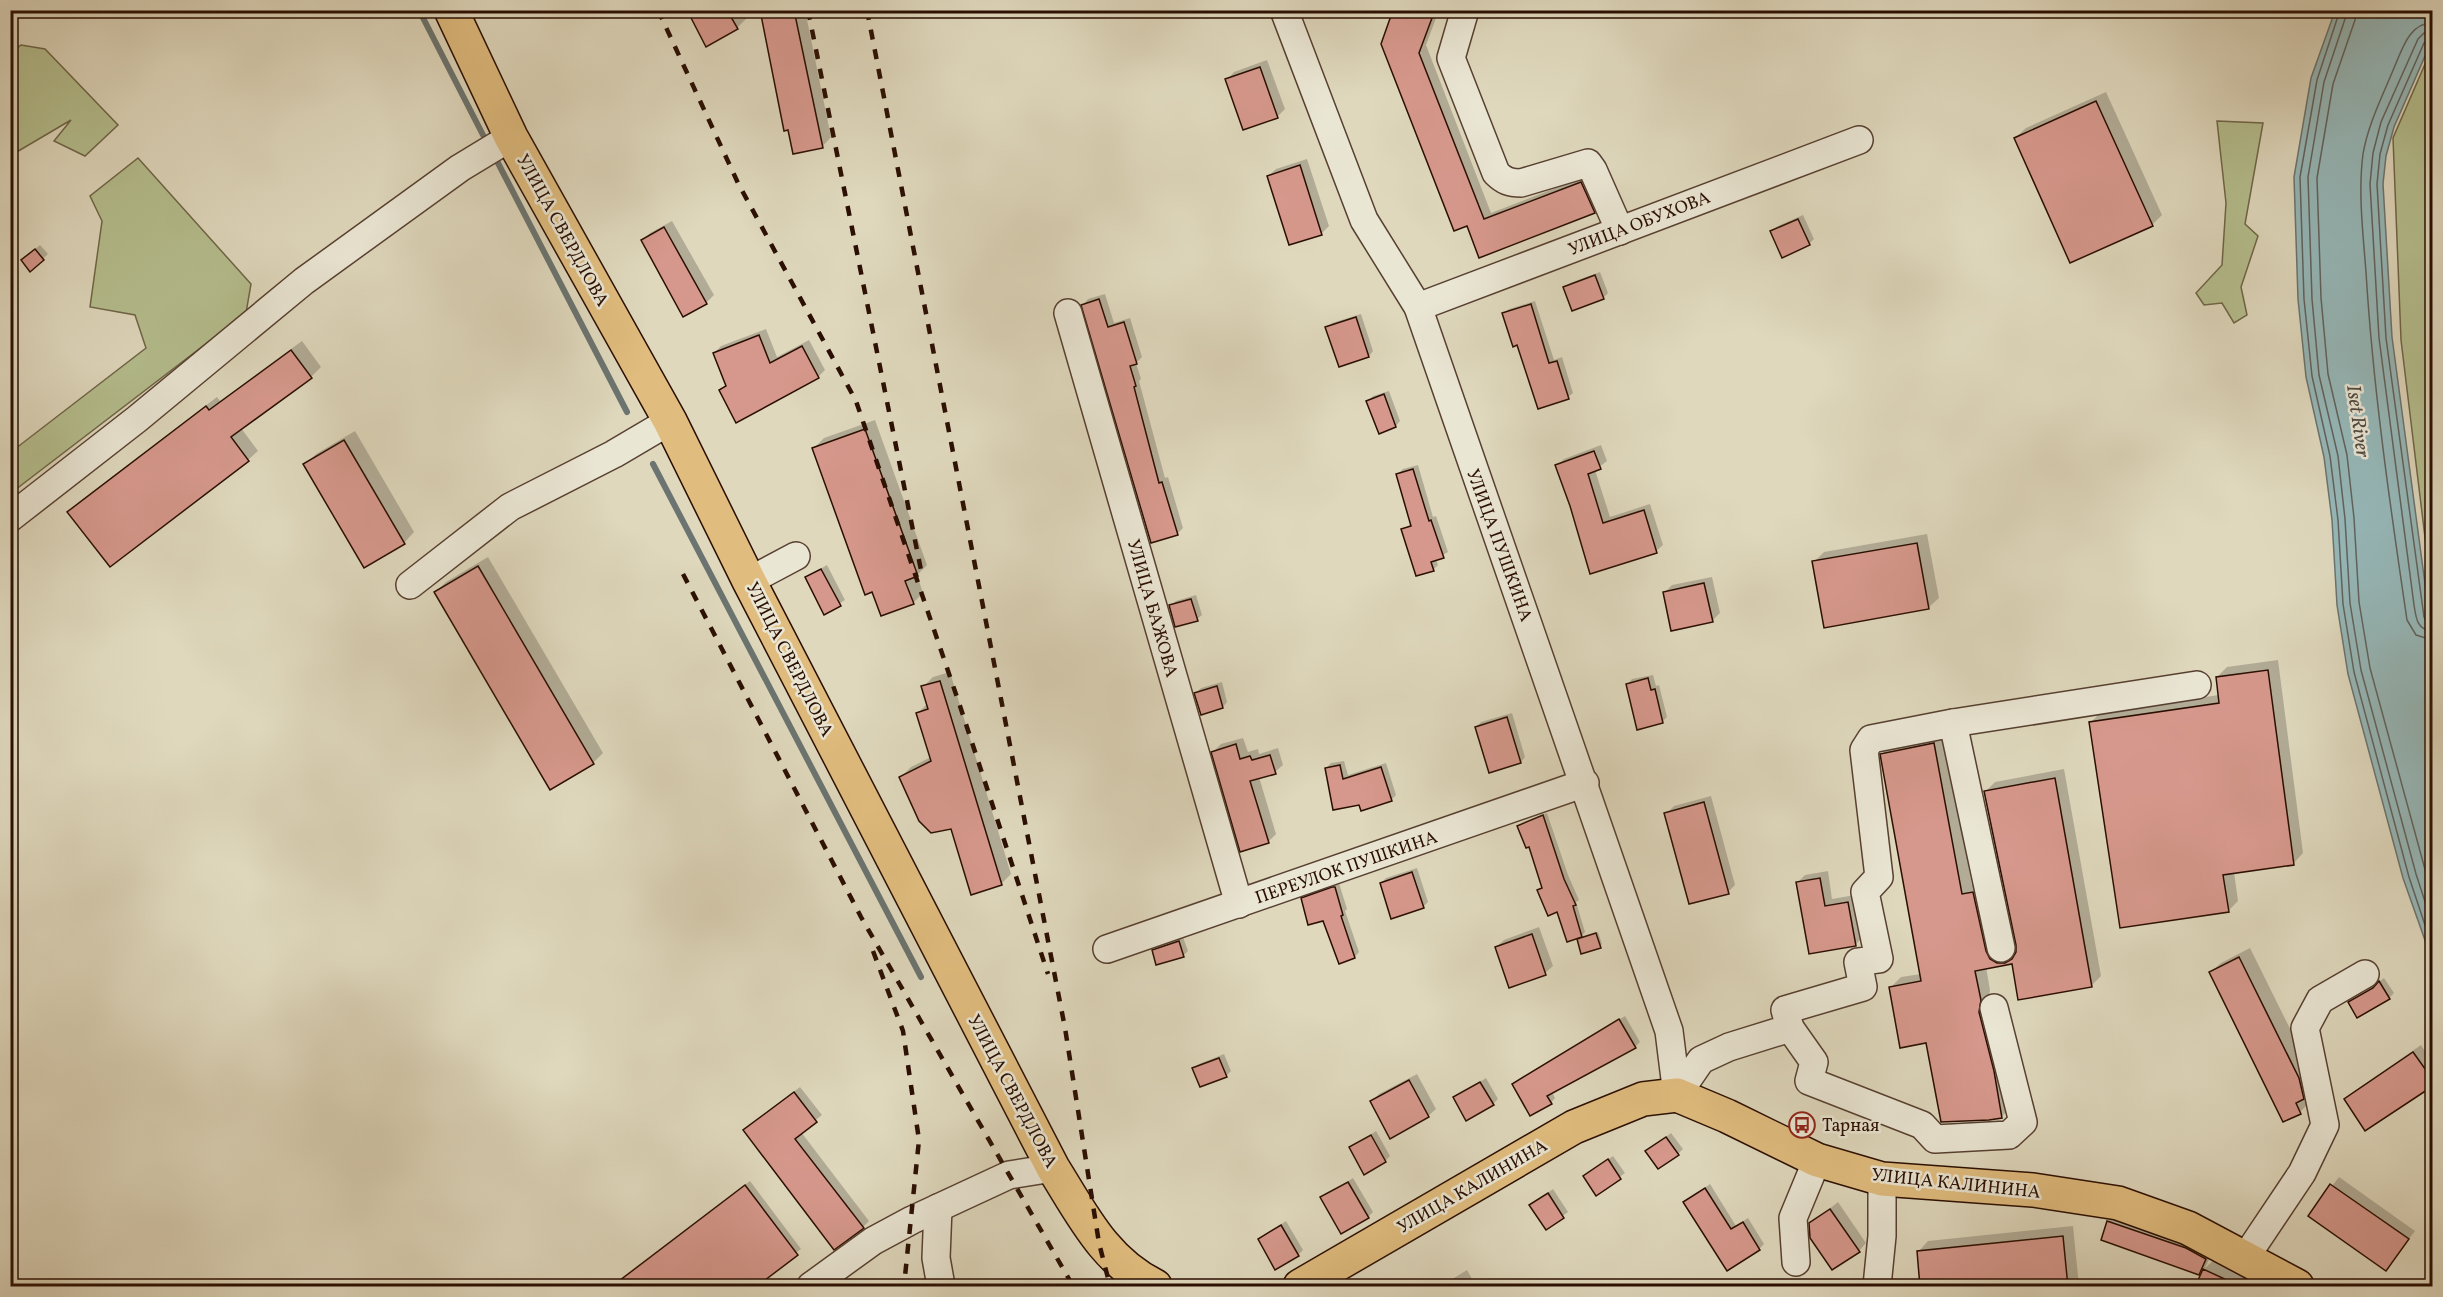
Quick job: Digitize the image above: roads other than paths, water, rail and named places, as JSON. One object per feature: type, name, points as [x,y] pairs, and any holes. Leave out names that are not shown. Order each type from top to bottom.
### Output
[{"type":"main road","name":"УЛИЦА СВЕРДЛОВА","points":[[451,10],[511,137],[670,421],[749,581],[1053,1168],[1099,1243],[1137,1278],[1155,1287]]},
{"type":"main road","name":"УЛИЦА КАЛИНИНА","points":[[1300,1287],[1574,1127],[1643,1099],[1677,1095],[1727,1116],[1817,1160],[1882,1179],[2033,1190],[2118,1203],[2188,1228],[2297,1287]]},
{"type":"street","name":"УЛИЦА ПУШКИНА","points":[[1284,10],[1364,220],[1418,308],[1670,1031],[1677,1095]]},
{"type":"street","points":[[1465,10],[1451,58],[1496,173],[1510,183],[1521,183],[1588,163],[1620,231]]},
{"type":"street","points":[[10,518],[136,419],[304,281],[460,168],[511,137]]},
{"type":"street","name":"УЛИЦА ОБУХОВА","points":[[1418,308],[1859,140]]},
{"type":"street","name":"УЛИЦА БАЖОВА","points":[[1068,313],[1239,904]]},
{"type":"street","points":[[411,585],[510,507],[670,421]]},
{"type":"street","points":[[749,581],[796,556]]},
{"type":"street","points":[[1994,1008],[2023,1122],[2009,1135],[1935,1140],[1922,1125],[1809,1081],[1814,1062],[1790,1028],[1785,1010],[1863,987],[1857,962],[1880,959],[1865,891],[1879,877],[1864,750],[1871,739],[1953,723],[2198,685]]},
{"type":"street","points":[[1953,723],[2001,948]]},
{"type":"street","name":"ПЕРЕУЛОК ПУШКИНА","points":[[1107,949],[1585,783]]},
{"type":"street","points":[[2245,1258],[2302,1173],[2325,1125],[2305,1028],[2320,1000],[2365,975]]},
{"type":"street","points":[[1677,1095],[1701,1060],[1730,1047],[1790,1028]]},
{"type":"street","points":[[1796,1262],[1793,1218],[1817,1160]]},
{"type":"street","points":[[811,1287],[873,1241],[938,1208],[1009,1175],[1053,1168]]},
{"type":"street","points":[[1877,1287],[1882,1236],[1882,1179]]},
{"type":"street","points":[[938,1208],[936,1258],[941,1287]]},
{"type":"water","name":"Iset River","points":[[2335,11],[2432,11],[2432,40],[2394,127],[2386,156],[2383,184],[2392,337],[2432,636],[2432,960],[2403,878],[2348,674],[2337,605],[2332,520],[2324,457],[2306,377],[2298,299],[2294,177],[2311,78]]},
{"type":"waterway","points":[[419,10],[483,135]]},
{"type":"waterway","points":[[498,163],[627,412]]},
{"type":"waterway","points":[[653,464],[921,977]]},
{"type":"railway","points":[[658,10],[738,183],[856,401],[1048,974]]},
{"type":"railway","points":[[808,10],[922,575]]},
{"type":"railway","points":[[867,10],[1065,1028],[1099,1243],[1110,1286]]},
{"type":"railway","points":[[683,574],[861,917],[1073,1286]]},
{"type":"railway","points":[[873,951],[903,1031],[919,1140],[904,1286]]},
{"type":"place","name":"Тарная","points":[[1802,1125]]}]
